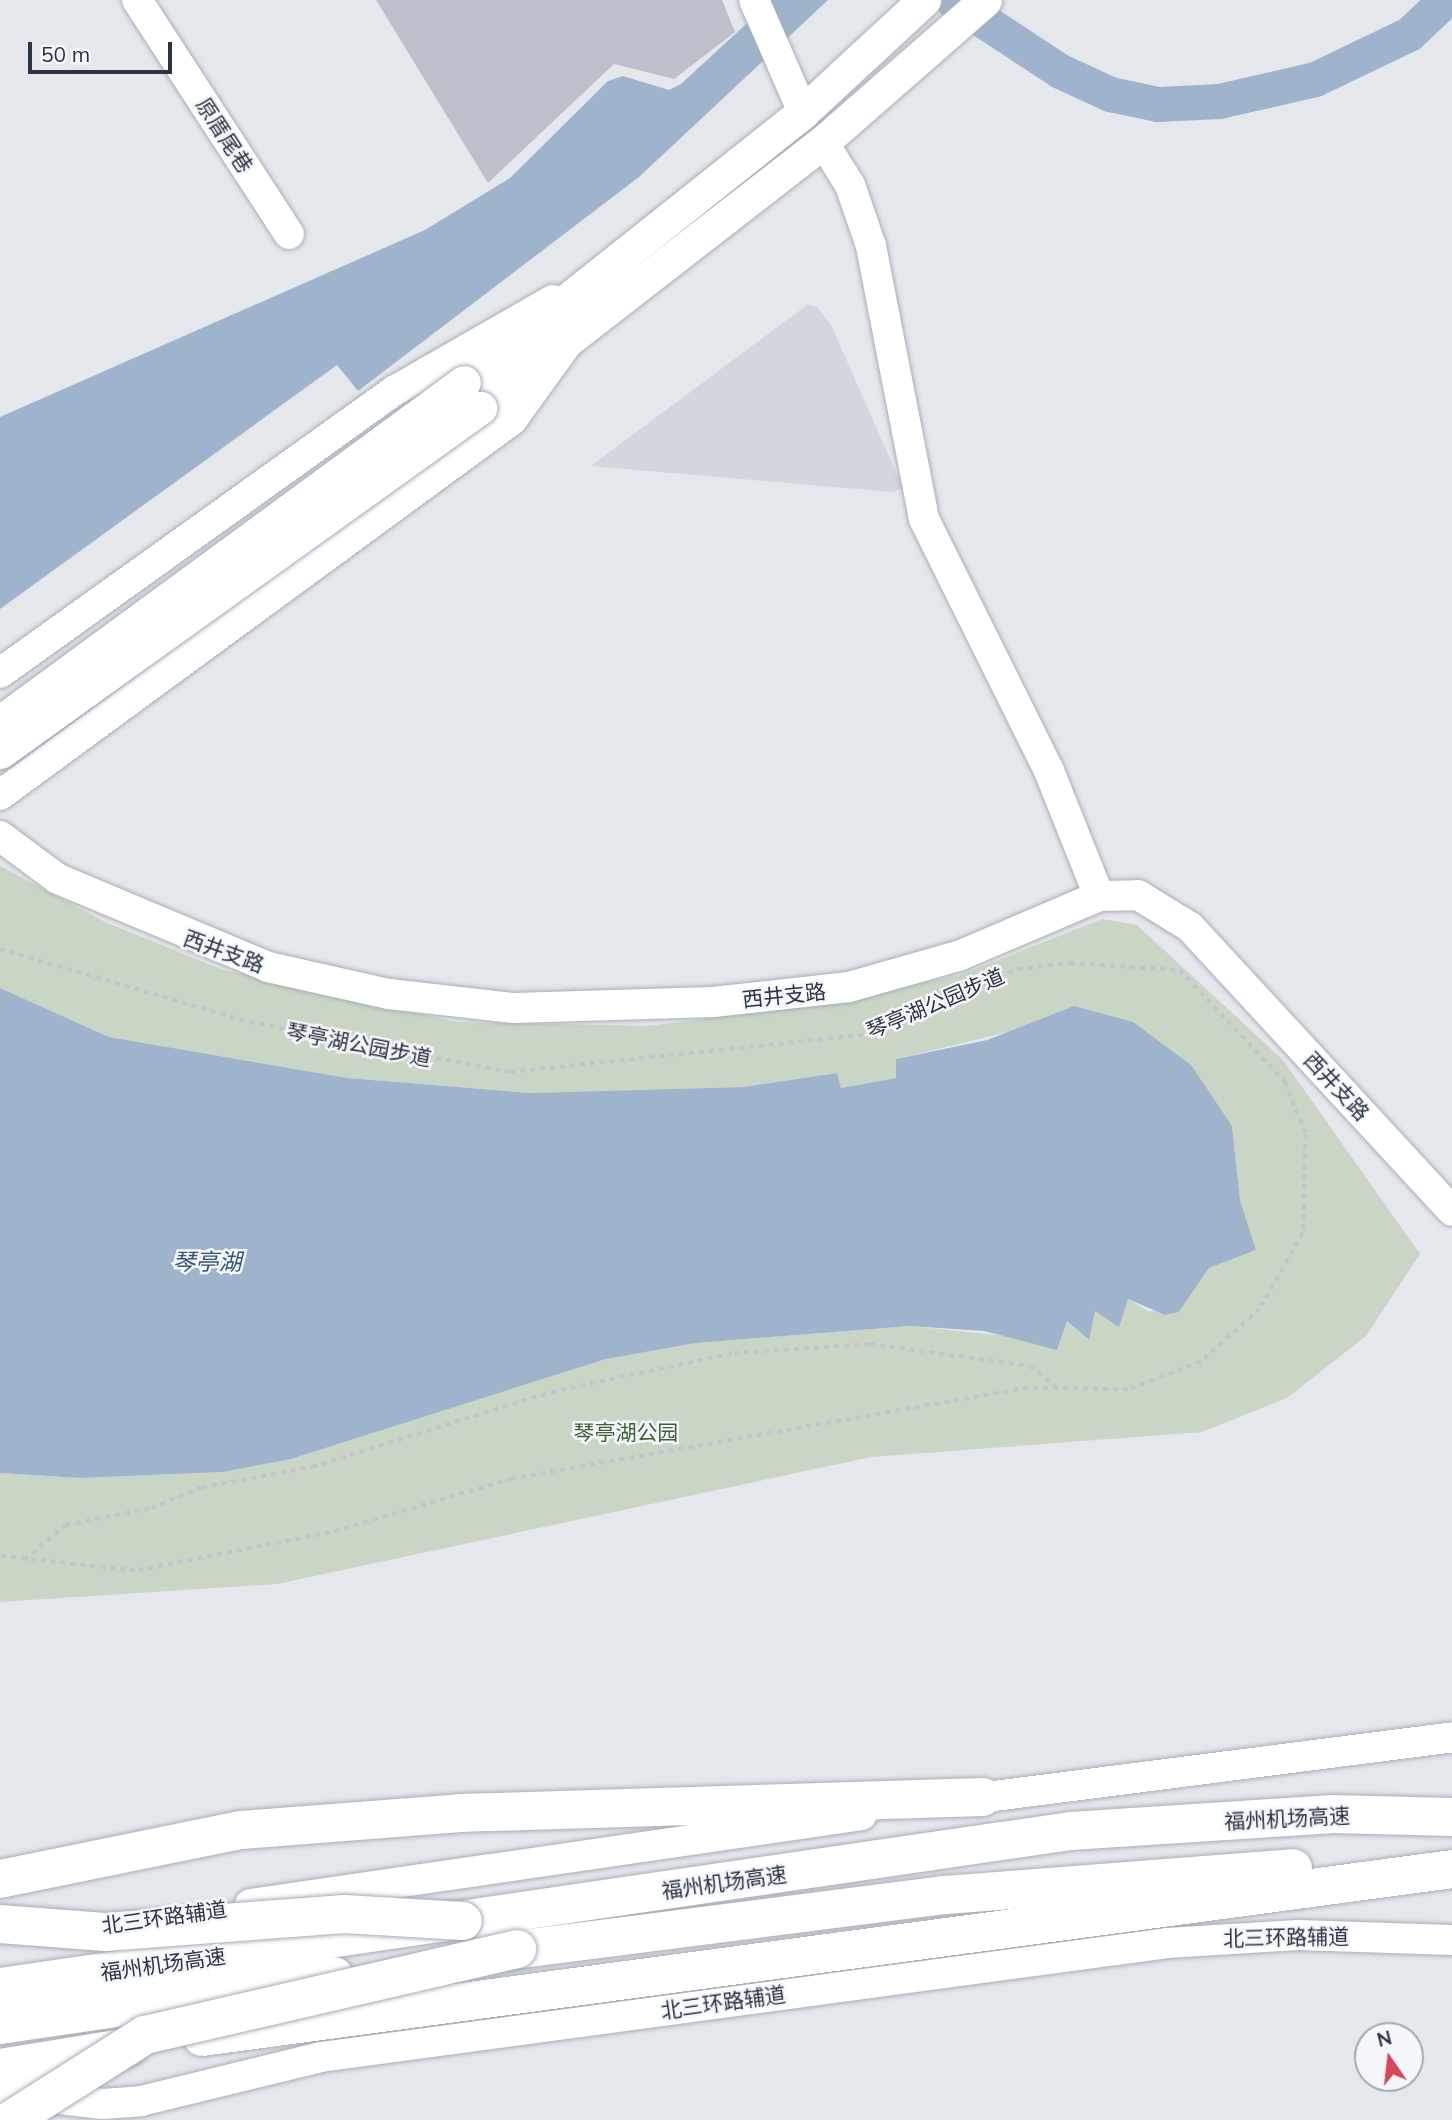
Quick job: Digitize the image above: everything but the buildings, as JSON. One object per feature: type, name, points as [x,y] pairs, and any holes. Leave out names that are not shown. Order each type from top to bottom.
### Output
[{"type":"highway","points":[[4,1878],[241,1830],[460,1813],[983,1797]]},
{"type":"highway","name":"福州机场高速","points":[[0,1987],[1071,1831],[1333,1814],[1452,1817]]},
{"type":"highway","name":"福州机场高速","points":[[0,2025],[517,1949],[945,1895],[1342,1865],[1452,1869]]},
{"type":"highway","points":[[11,2088],[236,2032],[1452,1869]]},
{"type":"highway","points":[[0,1924],[105,1932],[344,1914],[463,1921]]},
{"type":"highway","points":[[11,2088],[145,2035],[517,1949]]},
{"type":"main road","name":"原厝尾巷","points":[[137,0],[289,234]]},
{"type":"main road","points":[[0,722],[472,395],[567,344],[822,142],[985,0]]},
{"type":"main road","points":[[757,6],[803,112]]},
{"type":"main road","points":[[0,752],[472,395],[594,279],[803,112],[916,8]]},
{"type":"main road","points":[[822,142],[850,185],[871,246],[924,519],[1049,771],[1099,896]]},
{"type":"main road","points":[[0,673],[394,391],[594,279]]},
{"type":"main road","points":[[0,795],[512,420],[567,344]]},
{"type":"main road","points":[[72,623],[56,664],[68,688],[103,701],[141,694]]},
{"type":"main road","name":"西井支路","points":[[0,836],[58,879],[268,967],[376,992],[514,1007],[713,1002],[849,987],[961,955],[1099,896],[1138,895],[1176,914],[1452,1211]]},
{"type":"main road","name":"北三环路辅道","points":[[0,1941],[983,1797],[1452,1737]]},
{"type":"main road","name":"北三环路辅道","points":[[11,2088],[141,2101],[321,2057],[1167,1943],[1298,1935],[1452,1940]]},
{"type":"path","name":"琴亭湖公园步道","points":[[0,950],[250,1021],[510,1072],[872,1034],[1018,969],[1070,963],[1180,970],[1285,1082],[1306,1134],[1303,1233],[1260,1309],[1201,1362],[1128,1390],[1028,1388],[512,1479],[330,1533],[135,1571],[23,1561],[0,1556]]},
{"type":"path","points":[[23,1561],[66,1525],[151,1508],[202,1487],[312,1467],[551,1392],[734,1353],[870,1344],[1030,1366],[1059,1389]]},
{"type":"shaded area","points":[[807,305],[817,307],[832,327],[903,488],[893,492],[591,466]]},
{"type":"green space","name":"琴亭湖公园","points":[[0,866],[105,922],[223,970],[456,1022],[647,1026],[807,1007],[960,975],[1102,919],[1137,925],[1283,1060],[1420,1254],[1366,1336],[1287,1398],[1202,1432],[871,1457],[277,1584],[0,1602],[0,1473],[80,1478],[223,1472],[291,1459],[606,1359],[696,1343],[910,1326],[1017,1337],[1067,1321],[1088,1340],[1095,1311],[1128,1299],[1148,1311],[1179,1312],[1209,1268],[1256,1250],[1240,1200],[1232,1125],[1020,1029],[896,1059],[896,1078],[841,1088],[837,1073],[743,1087],[530,1093],[347,1078],[109,1037],[0,988]]},
{"type":"water","points":[[772,0],[828,0],[639,177],[358,391],[337,365],[0,609],[0,417],[425,230],[510,178],[608,81],[623,76],[669,90],[681,84]]},
{"type":"water","name":"琴亭湖","points":[[0,988],[109,1037],[347,1078],[530,1093],[743,1087],[837,1073],[841,1088],[896,1078],[896,1059],[987,1040],[1074,1006],[1133,1022],[1191,1065],[1232,1126],[1240,1200],[1256,1250],[1209,1268],[1179,1312],[1165,1315],[1128,1299],[1119,1327],[1095,1311],[1089,1340],[1067,1321],[1057,1350],[984,1331],[910,1326],[696,1343],[606,1359],[291,1459],[223,1472],[80,1478],[0,1473]]},
{"type":"waterway","points":[[952,0],[1060,71],[1110,94],[1158,104],[1219,101],[1315,79],[1409,34],[1445,0]]}]
